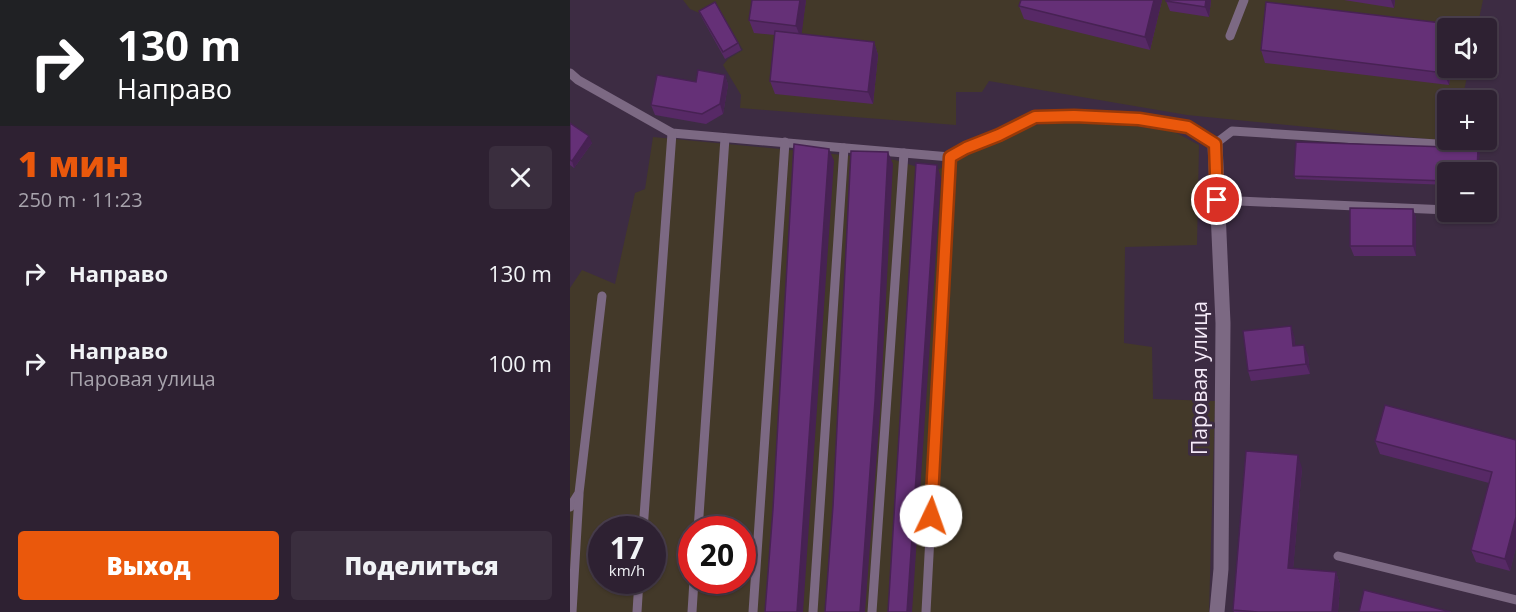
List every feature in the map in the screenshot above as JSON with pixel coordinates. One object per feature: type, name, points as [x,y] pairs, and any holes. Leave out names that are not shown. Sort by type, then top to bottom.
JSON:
[{"type":"street","name":"Паровая улица","points":[[1215,144],[1223,323],[1221,569],[1217,612]]},
{"type":"lane","points":[[1230,36],[1244,0]]},
{"type":"lane","points":[[570,74],[672,133],[950,157],[1035,117],[1139,119],[1188,127],[1215,144],[1232,131],[1437,144]]},
{"type":"lane","points":[[644,516],[672,133]]},
{"type":"lane","points":[[699,516],[725,138]]},
{"type":"lane","points":[[753,612],[785,142]]},
{"type":"lane","points":[[813,612],[844,148]]},
{"type":"lane","points":[[872,612],[904,153]]},
{"type":"lane","points":[[926,612],[950,157]]},
{"type":"lane","points":[[1217,200],[1437,210]]},
{"type":"lane","points":[[572,612],[579,493],[602,296]]},
{"type":"lane","points":[[570,507],[579,493]]},
{"type":"lane","points":[[1338,556],[1516,600]]},
{"type":"lane","points":[[637,612],[638,594]]},
{"type":"lane","points":[[692,612],[693,594]]},
{"type":"shaded area","points":[[683,0],[1483,0],[1479,18],[1437,18],[1437,78],[1467,78],[1464,90],[1437,90],[1437,140],[1187,115],[989,81],[982,92],[956,92],[956,125],[740,108],[741,95],[723,65],[743,50],[718,7],[704,15],[690,9]]},
{"type":"shaded area","points":[[1089,119],[1175,132],[1199,145],[1197,245],[1125,247],[1124,343],[1152,347],[1153,399],[1215,401],[1209,612],[570,612],[570,288],[582,270],[615,284],[635,193],[645,189],[653,137],[895,160],[933,172],[1029,126]]},
{"type":"building","points":[[752,0],[800,0],[796,26],[749,20]]},
{"type":"building","points":[[1021,0],[1154,0],[1145,37],[1019,6]]},
{"type":"building","points":[[1166,0],[1206,0],[1205,7]]},
{"type":"building","points":[[715,2],[738,43],[723,52],[699,11]]},
{"type":"building","points":[[1266,2],[1437,22],[1437,72],[1261,50]]},
{"type":"building","points":[[775,31],[874,42],[868,92],[770,81]]},
{"type":"building","points":[[698,70],[725,75],[720,104],[702,114],[651,105],[657,75],[696,82]]},
{"type":"building","points":[[570,123],[589,136],[572,161],[570,160]]},
{"type":"building","points":[[1296,142],[1478,150],[1477,162],[1437,162],[1437,181],[1294,176]]},
{"type":"building","points":[[794,144],[829,149],[797,612],[765,612],[773,509]]},
{"type":"building","points":[[851,151],[888,152],[875,401],[860,612],[825,612],[833,506]]},
{"type":"building","points":[[916,163],[937,165],[907,612],[888,612]]},
{"type":"building","points":[[1350,208],[1413,209],[1413,246],[1350,246]]},
{"type":"building","points":[[1291,326],[1293,346],[1304,345],[1306,364],[1248,371],[1243,331]]},
{"type":"building","points":[[1385,405],[1516,440],[1516,517],[1505,559],[1471,550],[1492,472],[1375,441]]},
{"type":"building","points":[[1246,451],[1298,455],[1288,568],[1336,572],[1332,612],[1233,610]]},
{"type":"building","points":[[1364,590],[1451,612],[1359,612]]},
{"type":"route","points":[[931,516],[950,157],[1035,117],[1139,119],[1172,124],[1188,127],[1215,144],[1217,200]]}]
